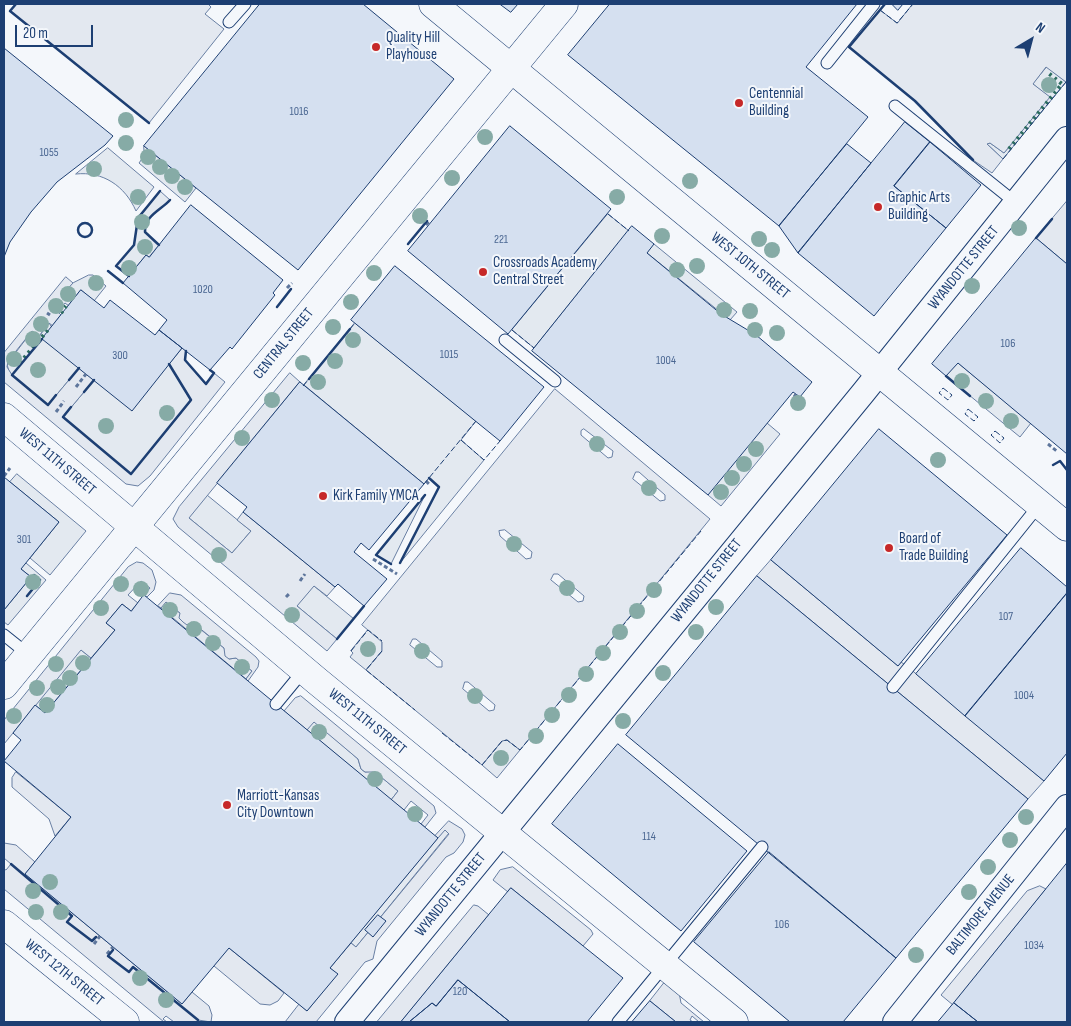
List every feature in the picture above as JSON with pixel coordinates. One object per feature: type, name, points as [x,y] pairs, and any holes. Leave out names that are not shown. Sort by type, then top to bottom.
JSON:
[{"type":"street","name":"WEST 10TH STREET","points":[[433,4],[1067,527]]},
{"type":"street","name":"CENTRAL STREET","points":[[4,685],[564,4]]},
{"type":"street","name":"WYANDOTTE STREET","points":[[347,1022],[880,372],[1067,140]]},
{"type":"street","name":"WEST 11TH STREET","points":[[4,417],[304,670],[734,1022]]},
{"type":"street","name":"BALTIMORE AVENUE","points":[[895,1022],[1066,810]]},
{"type":"street","name":"WEST 12TH STREET","points":[[4,924],[125,1022]]},
{"type":"lane","points":[[229,22],[245,4]]},
{"type":"lane","points":[[827,63],[874,4]]},
{"type":"lane","points":[[895,106],[1016,204]]},
{"type":"lane","points":[[505,340],[555,381]]},
{"type":"lane","points":[[893,687],[1040,504]]},
{"type":"lane","points":[[4,634],[28,655]]},
{"type":"lane","points":[[276,704],[304,670]]},
{"type":"lane","points":[[618,1022],[762,847]]},
{"type":"path","points":[[426,225],[429,222]]},
{"type":"path","points":[[287,288],[292,283]]},
{"type":"path","points":[[76,386],[86,374]]},
{"type":"path","points":[[56,412],[64,401]]},
{"type":"path","points":[[1048,444],[1058,452]]},
{"type":"path","points":[[4,476],[10,468]]},
{"type":"path","points":[[426,482],[430,485]]},
{"type":"path","points":[[373,559],[397,574]]},
{"type":"path","points":[[300,581],[305,574]]},
{"type":"path","points":[[94,944],[100,936]]},
{"type":"path","points":[[107,954],[113,946]]},
{"type":"shaded area","points":[[16,4],[208,4],[211,7],[205,14],[224,29],[149,123],[10,11]]},
{"type":"shaded area","points":[[913,4],[1067,4],[1067,80],[1066,82],[1046,67],[1033,84],[1050,97],[1004,153],[990,143],[987,144],[1003,159],[992,173],[973,160],[915,101],[849,47],[880,10],[897,23]]},
{"type":"shaded area","points":[[1047,67],[1066,82],[1003,159],[987,144],[990,143],[1004,153],[1049,97],[1033,84]]},
{"type":"shaded area","points":[[144,146],[196,188],[185,202],[139,163],[144,156]]},
{"type":"shaded area","points":[[108,148],[154,187],[136,211],[126,194],[112,182],[95,175],[76,174]]},
{"type":"shaded area","points":[[160,191],[170,200],[150,217],[145,226],[145,232],[159,245],[149,257],[146,255],[129,276],[116,266],[134,245],[138,218]]},
{"type":"shaded area","points":[[1067,201],[1067,264],[1036,238]]},
{"type":"shaded area","points":[[608,214],[629,231],[534,348],[512,330]]},
{"type":"shaded area","points":[[654,244],[737,312],[730,320],[647,253]]},
{"type":"shaded area","points":[[93,275],[106,286],[94,301],[81,290],[72,302],[62,294],[73,283]]},
{"type":"shaded area","points":[[66,277],[73,283],[63,294],[72,302],[69,306],[65,303],[58,312],[61,315],[53,326],[49,323],[39,336],[32,331],[8,361],[7,367],[12,375],[48,405],[79,368],[94,380],[63,417],[131,474],[191,401],[169,364],[182,348],[186,351],[185,360],[205,384],[214,373],[225,382],[150,476],[138,486],[126,484],[4,382],[4,353]]},
{"type":"shaded area","points":[[49,323],[79,368],[48,405],[9,372],[7,364],[32,331],[39,336]]},
{"type":"shaded area","points":[[355,323],[476,421],[461,440],[484,460],[400,563],[439,487],[429,478],[424,484],[304,385]]},
{"type":"shaded area","points":[[958,363],[1031,423],[1020,437],[946,376]]},
{"type":"shaded area","points":[[169,364],[191,400],[131,474],[63,417],[94,380]]},
{"type":"shaded area","points":[[290,373],[300,382],[189,518],[232,553],[251,531],[237,520],[243,512],[335,587],[327,596],[314,586],[297,606],[337,639],[327,651],[178,527],[173,519],[179,507]]},
{"type":"shaded area","points":[[555,389],[710,519],[520,750],[507,740],[502,741],[482,765],[366,670],[382,651],[382,642],[362,625]],"holes":[[[584,429],[613,451],[612,457],[608,458],[581,435],[581,431]],[[636,472],[639,472],[665,495],[665,500],[660,501],[633,479]],[[505,530],[532,552],[531,558],[526,559],[500,536],[499,531]],[[554,574],[558,574],[584,596],[583,601],[578,602],[551,580]],[[413,639],[416,639],[442,661],[442,667],[437,667],[410,645]],[[465,682],[468,682],[495,705],[494,710],[489,711],[463,689]]]},
{"type":"shaded area","points":[[767,423],[780,434],[721,506],[708,495]]},
{"type":"shaded area","points":[[17,474],[86,531],[50,575],[30,558],[59,522],[10,482]]},
{"type":"shaded area","points":[[207,495],[251,531],[232,553],[189,518]]},
{"type":"shaded area","points":[[425,495],[391,564],[376,555]]},
{"type":"shaded area","points":[[771,560],[898,666],[901,662],[908,667],[1044,781],[1028,799],[757,576]]},
{"type":"shaded area","points":[[137,562],[143,563],[152,570],[156,582],[154,590],[147,597],[144,595],[150,588],[141,581],[128,595],[138,603],[131,611],[122,604],[106,623],[115,630],[91,658],[81,650],[4,744],[4,720],[128,567]]},
{"type":"shaded area","points":[[26,563],[46,580],[8,625],[4,622],[4,610],[31,577],[21,569]]},
{"type":"shaded area","points":[[314,586],[354,619],[337,639],[297,606]]},
{"type":"shaded area","points":[[170,593],[181,595],[256,657],[259,661],[258,667],[248,681],[246,679],[252,671],[236,658],[229,659],[225,656],[224,648],[192,622],[187,625],[183,622],[179,618],[180,613],[166,602],[161,608],[158,606]]},
{"type":"shaded area","points":[[166,602],[224,648],[229,659],[236,658],[252,671],[246,679],[161,608]]},
{"type":"shaded area","points":[[368,630],[382,641],[382,651],[366,670],[350,657],[353,653],[351,651]]},
{"type":"shaded area","points":[[81,650],[91,658],[45,713],[35,705]]},
{"type":"shaded area","points":[[301,696],[434,806],[436,813],[425,827],[421,824],[428,815],[411,801],[404,810],[391,800],[398,791],[375,772],[365,772],[361,769],[358,759],[314,722],[307,730],[284,711],[295,698]]},
{"type":"shaded area","points":[[314,721],[358,759],[361,769],[365,772],[374,771],[398,791],[391,800],[307,730]]},
{"type":"shaded area","points":[[507,740],[520,750],[497,778],[482,765],[502,741]]},
{"type":"shaded area","points":[[16,772],[71,817],[55,836],[49,819],[12,787],[12,778]]},
{"type":"shaded area","points":[[449,821],[462,829],[465,835],[463,842],[454,853],[446,857],[377,941],[373,959],[365,962],[316,1022],[285,1022],[299,1004],[307,1011],[337,974],[330,968],[351,943],[356,947],[449,834],[445,830],[438,838],[435,836]]},
{"type":"shaded area","points":[[445,830],[449,833],[356,947],[351,943]]},
{"type":"shaded area","points":[[4,843],[16,845],[35,862],[25,874],[182,1004],[192,992],[209,1006],[212,1015],[211,1022],[198,1020],[196,1022],[174,1022],[166,1016],[163,1019],[167,1022],[164,1022],[4,889],[4,869],[6,870],[11,864],[4,858]]},
{"type":"shaded area","points":[[513,867],[591,930],[593,934],[583,946],[511,888],[508,892],[493,880],[500,870]]},
{"type":"shaded area","points":[[1040,886],[1046,889],[953,1005],[941,995],[1027,891]]},
{"type":"shaded area","points":[[474,905],[489,915],[401,1022],[377,1022]]},
{"type":"shaded area","points":[[229,948],[284,993],[278,1001],[270,1005],[260,1004],[214,966]]},
{"type":"shaded area","points":[[664,983],[668,983],[679,992],[681,1003],[704,1022],[699,1022],[692,1016],[690,1020],[693,1022],[676,1022],[650,1001]]},
{"type":"building","points":[[260,4],[363,4],[454,79],[298,270],[144,146]]},
{"type":"building","points":[[500,4],[518,4],[511,12]]},
{"type":"building","name":"Centennial Building","points":[[610,4],[857,4],[806,67],[868,117],[779,226],[568,55]]},
{"type":"building","points":[[892,4],[903,4],[898,10]]},
{"type":"building","points":[[4,48],[113,136],[105,145],[57,182],[31,212],[10,242],[4,257]]},
{"type":"building","name":"Graphic Arts Building","points":[[905,122],[930,142],[894,186],[946,228],[874,316],[798,253]]},
{"type":"building","points":[[510,126],[611,209],[508,334],[408,251]]},
{"type":"building","points":[[930,142],[981,185],[946,228],[894,186]]},
{"type":"building","points":[[847,144],[871,163],[798,253],[779,226]]},
{"type":"building","points":[[191,205],[283,280],[273,293],[275,295],[232,349],[230,347],[210,370],[159,330],[167,320],[123,283],[146,255],[149,257]]},
{"type":"building","points":[[632,226],[654,244],[647,253],[721,314],[756,335],[812,382],[800,397],[793,392],[708,495],[532,351]]},
{"type":"building","points":[[1036,238],[1067,264],[1067,454],[958,363],[946,376],[932,364]]},
{"type":"building","points":[[395,266],[544,387],[500,441],[351,320]]},
{"type":"building","points":[[81,290],[104,308],[110,300],[155,335],[159,330],[182,348],[132,411],[42,339]]},
{"type":"building","name":"Kirk Family YMCA","points":[[300,382],[424,484],[369,550],[361,543],[354,552],[387,579],[364,606],[338,584],[335,587],[243,512],[247,507],[217,483]]},
{"type":"building","name":"Board of Trade Building","points":[[879,429],[1007,535],[898,666],[771,560]]},
{"type":"building","points":[[4,477],[59,522],[21,569],[31,577],[4,610]]},
{"type":"building","points":[[1021,548],[1067,587],[1067,593],[965,716],[916,674]]},
{"type":"building","points":[[757,576],[1028,799],[896,958],[626,735]]},
{"type":"building","points":[[1067,593],[1067,753],[1044,781],[965,716]]},
{"type":"building","name":"Marriott-Kansas City Downtown","points":[[144,595],[438,838],[330,968],[338,974],[307,1011],[229,948],[182,1004],[25,874],[71,817],[4,761],[21,740],[13,733],[35,705],[45,713],[115,630],[106,623],[122,604],[131,611]]},
{"type":"building","points":[[618,744],[747,851],[681,931],[552,824]]},
{"type":"building","points":[[769,852],[896,958],[843,1022],[790,1022],[694,942]]},
{"type":"building","points":[[1067,863],[1067,1022],[978,1022],[954,1003]]},
{"type":"building","points":[[511,888],[623,978],[587,1022],[510,1022],[458,980],[436,1006],[432,1003],[409,1022],[401,1022]]},
{"type":"building","points":[[378,915],[386,921],[373,937],[365,930]]},
{"type":"building","points":[[458,980],[510,1022],[409,1022],[432,1003],[436,1006]]},
{"type":"building","points":[[650,1001],[676,1022],[632,1022]]},
{"type":"building","points":[[954,1003],[978,1022],[938,1022]]},
{"type":"hedge","points":[[1009,149],[1062,84],[1047,72]]},
{"type":"hedge","points":[[61,313],[66,306]]},
{"type":"hedge","points":[[42,337],[50,327]]},
{"type":"hedge","points":[[20,363],[38,341]]},
{"type":"fence","points":[[880,10],[897,23],[913,4]]},
{"type":"fence","points":[[1003,159],[1066,82]]},
{"type":"fence","points":[[608,214],[629,231]]},
{"type":"fence","points":[[350,329],[355,323]]},
{"type":"fence","points":[[512,330],[534,348]]},
{"type":"fence","points":[[303,386],[309,379]]},
{"type":"fence","points":[[943,388],[952,395],[948,400],[939,393],[943,388]]},
{"type":"fence","points":[[968,409],[978,417],[974,421],[965,414],[968,409]]},
{"type":"fence","points":[[424,484],[476,421]]},
{"type":"fence","points":[[995,431],[1004,438],[1000,443],[991,435],[995,431]]},
{"type":"fence","points":[[461,440],[484,460],[500,441]]},
{"type":"fence","points":[[442,733],[482,765],[502,741],[507,740],[520,750],[701,531]]},
{"type":"fence","points":[[351,651],[368,630],[382,641]]},
{"type":"fence","points":[[382,651],[366,670],[415,710]]},
{"type":"wall","points":[[16,4],[10,11],[149,123]]},
{"type":"wall","points":[[885,4],[849,47],[915,101],[973,160]]},
{"type":"wall","points":[[129,276],[116,266],[134,245],[138,218],[160,191]]},
{"type":"wall","points":[[159,245],[145,232],[145,226],[150,217],[170,200]]},
{"type":"wall","points":[[1036,238],[1052,219]]},
{"type":"wall","points":[[408,244],[427,221]]},
{"type":"wall","points":[[82,223],[88,223],[92,230],[88,237],[82,237],[78,233],[78,227],[82,223]]},
{"type":"wall","points":[[108,271],[123,283]]},
{"type":"wall","points":[[277,307],[291,289]]},
{"type":"wall","points":[[309,379],[350,329]]},
{"type":"wall","points":[[42,339],[12,375],[48,405],[56,395]]},
{"type":"wall","points":[[186,351],[185,360],[206,384],[214,373],[210,370]]},
{"type":"wall","points":[[71,407],[63,417],[131,474],[191,400],[169,364]]},
{"type":"wall","points":[[69,380],[79,368]]},
{"type":"wall","points":[[946,376],[970,396]]},
{"type":"wall","points":[[84,392],[94,380]]},
{"type":"wall","points":[[1053,465],[1060,461],[1067,470]]},
{"type":"wall","points":[[400,563],[439,487],[429,478]]},
{"type":"wall","points":[[391,564],[376,555],[425,495]]},
{"type":"wall","points":[[27,596],[40,580],[34,575]]},
{"type":"wall","points":[[337,639],[364,606]]},
{"type":"wall","points":[[11,864],[72,916],[67,922],[92,941],[96,937]]},
{"type":"wall","points":[[113,950],[108,956],[129,972],[133,967],[198,1020]]},
{"type":"place","name":"Quality Hill Playhouse","points":[[376,47]]},
{"type":"place","name":"Centennial Building","points":[[739,103]]},
{"type":"place","name":"Graphic Arts Building","points":[[878,207]]},
{"type":"place","name":"Crossroads Academy Central Street","points":[[483,272]]},
{"type":"place","name":"Kirk Family YMCA","points":[[323,496]]},
{"type":"place","name":"Board of Trade Building","points":[[889,548]]},
{"type":"place","name":"Marriott-Kansas City Downtown","points":[[227,805]]}]
